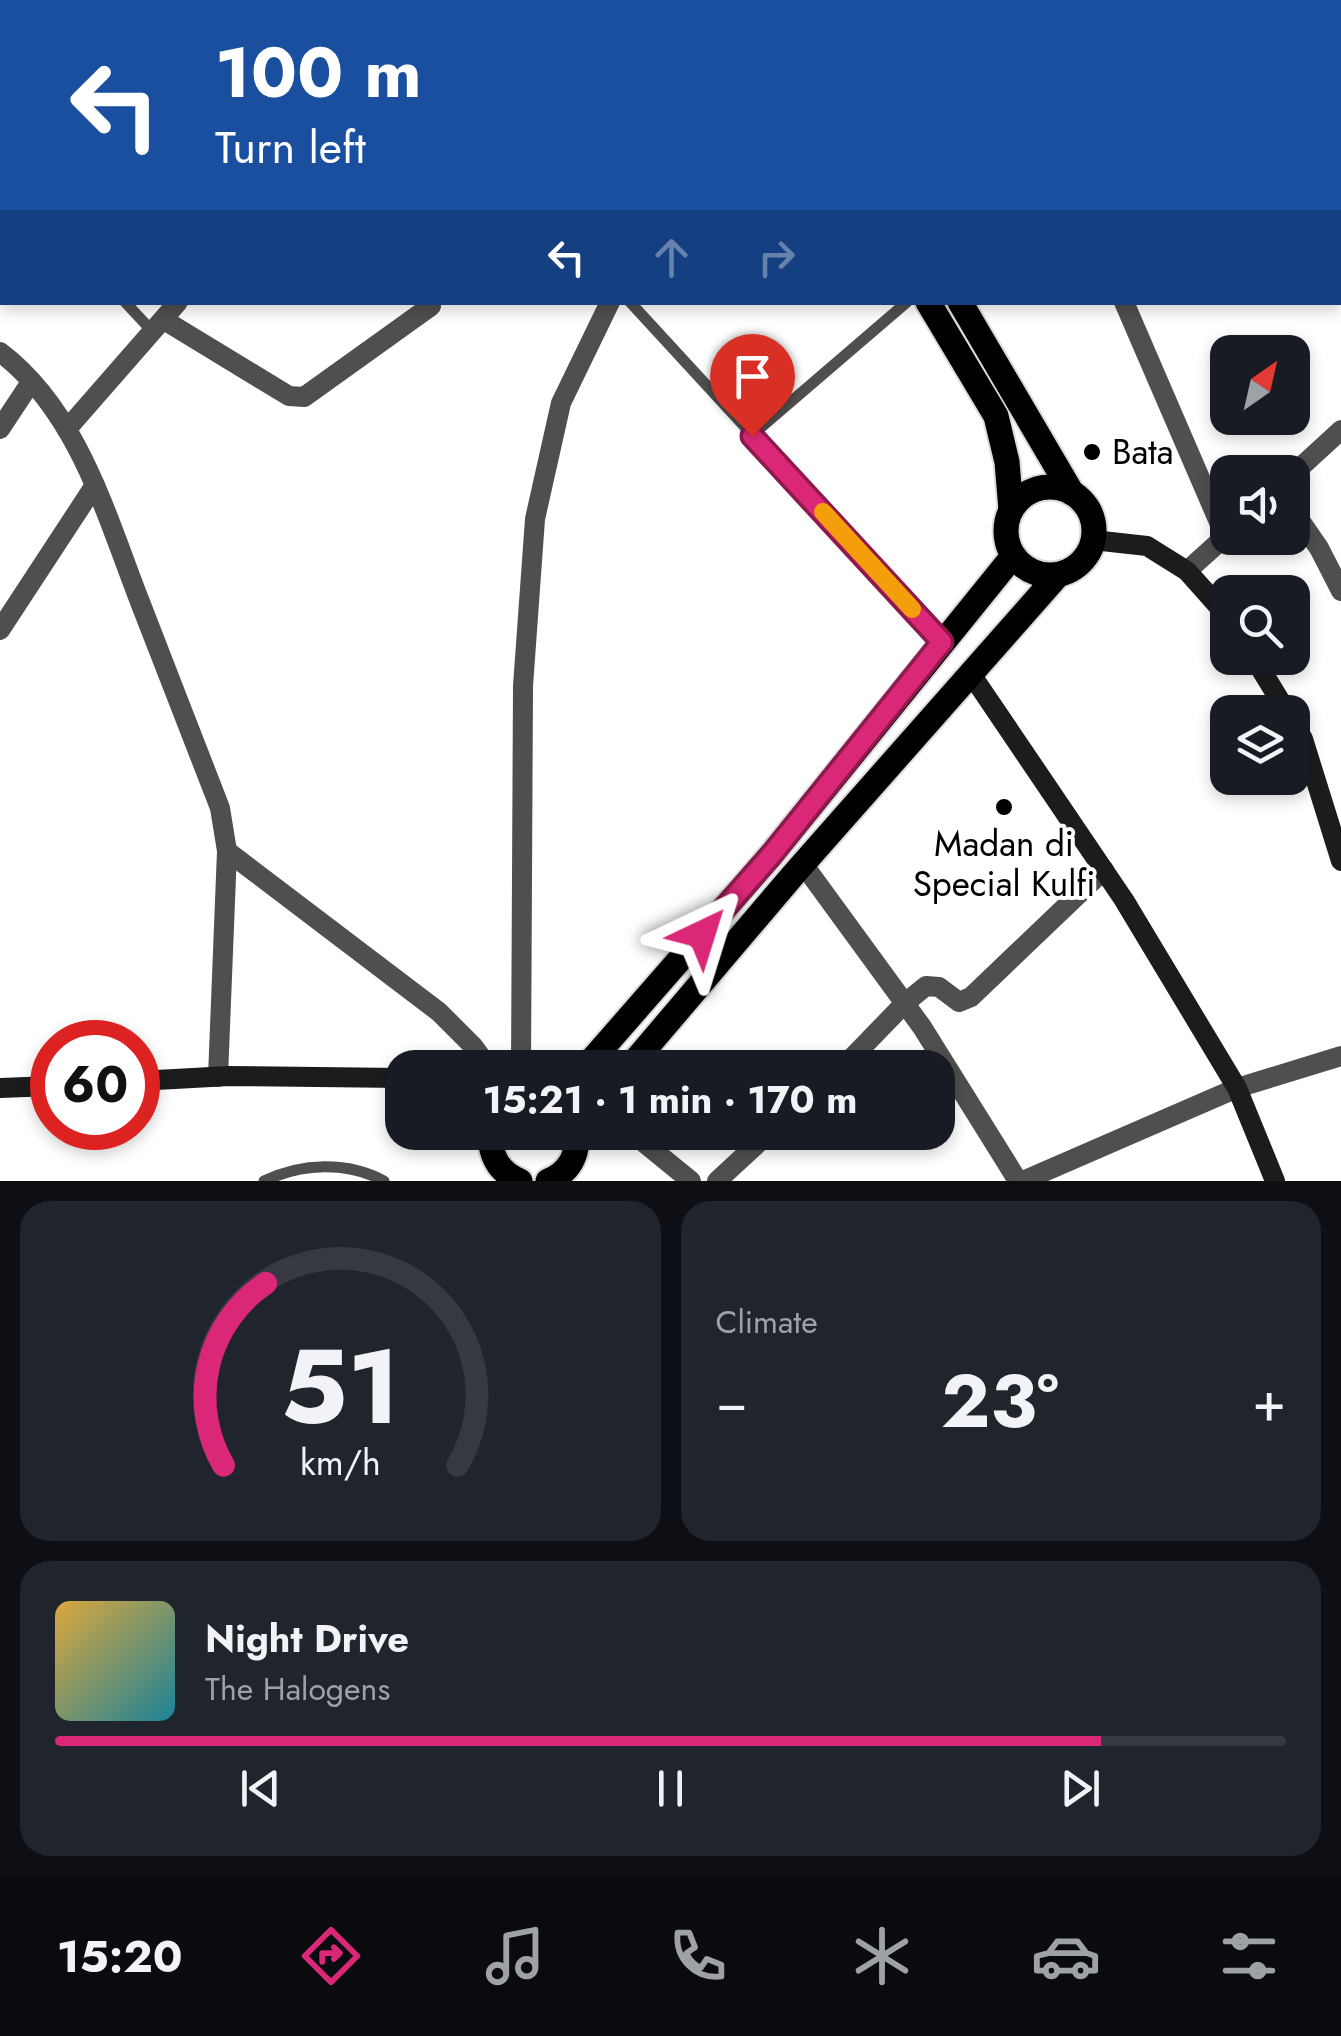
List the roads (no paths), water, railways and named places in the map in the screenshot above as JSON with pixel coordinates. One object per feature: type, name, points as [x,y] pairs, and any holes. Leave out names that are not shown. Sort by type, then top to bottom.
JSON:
[{"type":"main road","points":[[930,305],[996,416],[1007,462],[1011,510],[1006,538],[1013,556],[1024,567],[1042,575],[1058,575],[1075,568],[1086,556],[1093,540],[1092,520],[1086,506],[1072,493],[962,305]]},
{"type":"main road","points":[[1011,510],[1024,495],[1038,489],[1058,488],[1072,493]]},
{"type":"main road","points":[[601,1050],[772,854],[1013,556]]},
{"type":"main road","points":[[644,1050],[802,864],[1058,575]]},
{"type":"main road","points":[[548,1181],[559,1177],[576,1150]]},
{"type":"main road","points":[[490,1173],[520,1181]]},
{"type":"street","points":[[67,429],[176,305]]},
{"type":"street","points":[[522,1050],[523,686],[535,518],[562,403],[609,305]]},
{"type":"street","points":[[1125,305],[1210,498]]},
{"type":"street","points":[[158,326],[290,396],[304,398],[431,306]]},
{"type":"street","points":[[0,352],[49,402],[95,486],[220,808],[227,852],[218,1077]]},
{"type":"street","points":[[0,429],[31,382]]},
{"type":"street","points":[[1310,458],[1341,430]]},
{"type":"street","points":[[0,630],[95,486]]},
{"type":"street","points":[[1310,534],[1341,591]]},
{"type":"street","points":[[1093,540],[1147,546],[1187,571],[1210,596]]},
{"type":"street","points":[[1187,571],[1210,550]]},
{"type":"street","points":[[971,674],[1104,870],[1237,1088],[1276,1181]]},
{"type":"street","points":[[1310,761],[1341,861]]},
{"type":"street","points":[[227,852],[439,1012],[476,1050]]},
{"type":"street","points":[[802,864],[904,1003],[1020,1181],[1237,1088],[1341,1056]]},
{"type":"street","points":[[859,1050],[904,1003],[933,985],[959,1002],[971,997],[1104,870]]},
{"type":"street","points":[[160,1080],[385,1078]]},
{"type":"street","points":[[0,1088],[30,1087]]},
{"type":"street","points":[[653,1150],[691,1181]]},
{"type":"street","points":[[717,1181],[751,1150]]},
{"type":"lane","points":[[129,305],[158,326]]},
{"type":"lane","points":[[633,305],[942,642]]},
{"type":"lane","points":[[752,436],[904,305]]},
{"type":"lane","points":[[264,1181],[280,1174],[342,1166],[364,1170],[384,1181]]},
{"type":"place","name":"Bata","points":[[1092,452]]},
{"type":"place","name":"Madan di Special Kulfi","points":[[1004,807]]}]
